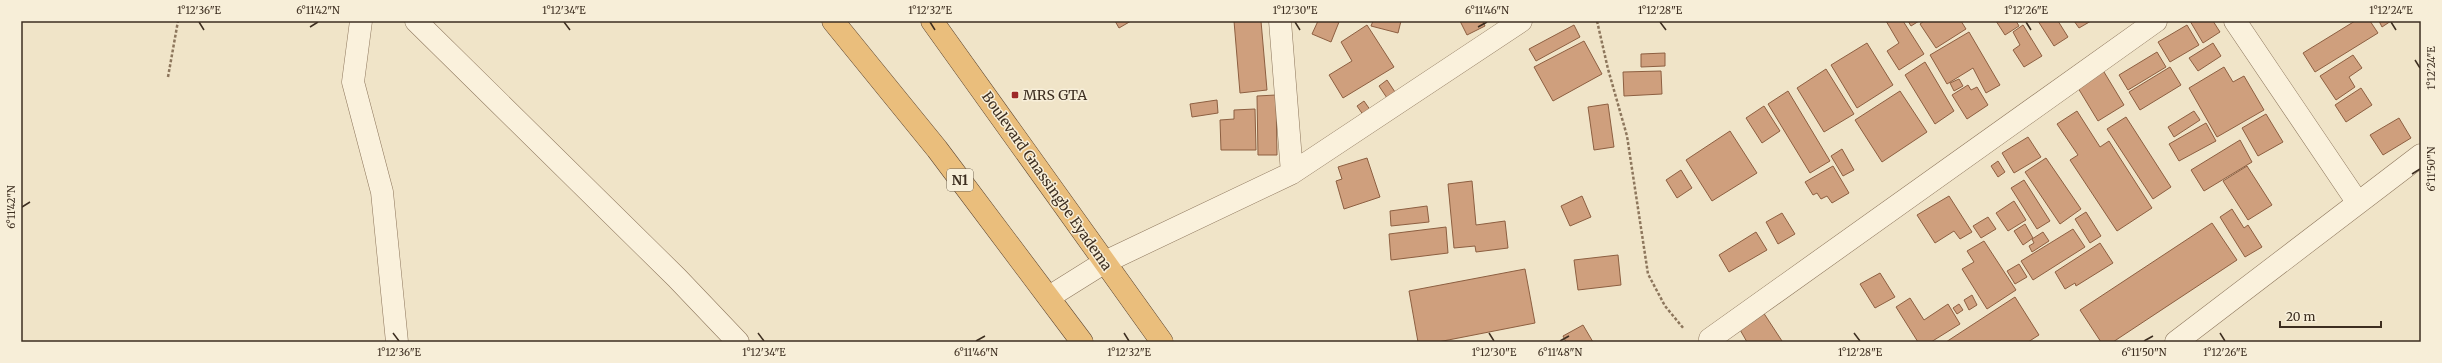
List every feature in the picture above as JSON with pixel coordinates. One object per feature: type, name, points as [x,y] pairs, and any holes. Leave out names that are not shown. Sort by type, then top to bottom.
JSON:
[{"type":"highway","name":"N1","points":[[834,21],[937,149],[1082,342]]},
{"type":"highway","name":"Boulevard Gnassingbe Eyadema","points":[[932,21],[1162,342]]},
{"type":"street","points":[[361,21],[353,82],[382,192],[397,342]]},
{"type":"street","points":[[416,21],[677,278],[738,342]]},
{"type":"street","points":[[1280,21],[1292,173]]},
{"type":"street","points":[[1049,297],[1105,262],[1292,173],[1521,21]]},
{"type":"street","points":[[1710,339],[2156,21]]},
{"type":"street","points":[[2235,21],[2358,203]]},
{"type":"street","points":[[2176,342],[2421,155]]},
{"type":"path","points":[[168,77],[178,21]]},
{"type":"path","points":[[1597,21],[1608,69],[1627,136],[1648,274],[1665,306],[1685,330],[1710,339]]},
{"type":"building","points":[[1115,21],[1131,21],[1119,28]]},
{"type":"building","points":[[1234,21],[1261,21],[1267,90],[1240,93]]},
{"type":"building","points":[[1318,21],[1339,22],[1331,42],[1312,34]]},
{"type":"building","points":[[1373,21],[1401,21],[1398,33],[1371,26]]},
{"type":"building","points":[[1460,21],[1483,21],[1485,26],[1467,35]]},
{"type":"building","points":[[1886,21],[1903,21],[1924,54],[1899,70],[1887,51],[1899,43]]},
{"type":"building","points":[[1908,21],[1919,21],[1911,26]]},
{"type":"building","points":[[1924,21],[1961,21],[1966,29],[1936,48],[1920,24]]},
{"type":"building","points":[[1996,21],[2016,21],[2019,26],[2005,35]]},
{"type":"building","points":[[2038,21],[2058,21],[2068,37],[2054,46]]},
{"type":"building","points":[[2074,21],[2091,21],[2079,28]]},
{"type":"building","points":[[2190,21],[2213,21],[2220,32],[2203,43]]},
{"type":"building","points":[[2355,21],[2370,21],[2378,33],[2315,72],[2303,53]]},
{"type":"building","points":[[2379,21],[2391,21],[2382,27]]},
{"type":"building","points":[[1367,25],[1394,67],[1343,98],[1329,75],[1352,61],[1341,42]]},
{"type":"building","points":[[1574,25],[1580,37],[1536,61],[1529,49]]},
{"type":"building","points":[[2023,25],[2042,56],[2024,67],[2013,50],[2020,45],[2013,32]]},
{"type":"building","points":[[2187,25],[2199,45],[2170,62],[2158,42]]},
{"type":"building","points":[[1969,32],[2000,85],[1986,93],[1973,68],[1947,84],[1930,55]]},
{"type":"building","points":[[1584,41],[1602,74],[1553,101],[1534,67]]},
{"type":"building","points":[[1867,43],[1893,85],[1857,108],[1831,65]]},
{"type":"building","points":[[2213,43],[2221,56],[2198,71],[2189,58]]},
{"type":"building","points":[[2157,52],[2166,67],[2128,90],[2119,75]]},
{"type":"building","points":[[1665,53],[1665,66],[1641,67],[1641,54]]},
{"type":"building","points":[[2353,55],[2362,68],[2349,77],[2355,87],[2336,100],[2320,76]]},
{"type":"building","points":[[1925,62],[1954,111],[1935,124],[1905,75]]},
{"type":"building","points":[[2101,67],[2124,105],[2098,121],[2075,83]]},
{"type":"building","points":[[2170,67],[2181,85],[2140,110],[2129,92]]},
{"type":"building","points":[[2224,67],[2233,82],[2244,76],[2264,110],[2217,137],[2189,88]]},
{"type":"building","points":[[1826,69],[1854,114],[1824,132],[1797,88]]},
{"type":"building","points":[[1661,71],[1662,94],[1624,96],[1623,72]]},
{"type":"building","points":[[1959,79],[1963,86],[1954,91],[1950,83]]},
{"type":"building","points":[[1387,80],[1399,98],[1391,104],[1379,86]]},
{"type":"building","points":[[1968,85],[1971,90],[1977,87],[1988,105],[1967,119],[1952,95]]},
{"type":"building","points":[[2361,88],[2372,105],[2346,122],[2335,105]]},
{"type":"building","points":[[1788,91],[1830,161],[1810,173],[1768,104]]},
{"type":"building","points":[[1900,91],[1927,132],[1882,162],[1855,120]]},
{"type":"building","points":[[1276,95],[1277,155],[1258,155],[1257,96]]},
{"type":"building","points":[[1217,100],[1218,113],[1192,117],[1190,104]]},
{"type":"building","points":[[1364,101],[1373,114],[1366,119],[1357,106]]},
{"type":"building","points":[[1608,104],[1614,147],[1594,150],[1588,107]]},
{"type":"building","points":[[1764,106],[1780,131],[1762,143],[1746,118]]},
{"type":"building","points":[[1255,109],[1256,150],[1221,150],[1220,120],[1234,119],[1234,110]]},
{"type":"building","points":[[2077,111],[2100,147],[2109,141],[2152,208],[2117,231],[2070,160],[2078,155],[2057,124]]},
{"type":"building","points":[[2194,111],[2200,120],[2174,137],[2168,127]]},
{"type":"building","points":[[2266,114],[2283,142],[2258,156],[2242,128]]},
{"type":"building","points":[[2126,117],[2171,187],[2153,199],[2107,129]]},
{"type":"building","points":[[2399,118],[2411,138],[2383,155],[2370,135]]},
{"type":"building","points":[[2206,123],[2216,141],[2179,161],[2169,144]]},
{"type":"building","points":[[1730,131],[1757,173],[1712,201],[1686,160]]},
{"type":"building","points":[[2028,137],[2041,157],[2014,173],[2002,153]]},
{"type":"building","points":[[2240,140],[2252,162],[2204,191],[2191,170]]},
{"type":"building","points":[[1842,149],[1854,170],[1843,176],[1831,156]]},
{"type":"building","points":[[1367,158],[1380,197],[1344,209],[1336,181],[1342,179],[1338,167]]},
{"type":"building","points":[[2046,158],[2081,209],[2060,224],[2025,172]]},
{"type":"building","points":[[1998,161],[2005,172],[1998,177],[1991,166]]},
{"type":"building","points":[[1833,166],[1849,193],[1832,203],[1827,196],[1821,199],[1817,193],[1813,195],[1805,182]]},
{"type":"building","points":[[2247,166],[2272,205],[2248,220],[2223,181]]},
{"type":"building","points":[[1681,170],[1692,188],[1677,198],[1666,180]]},
{"type":"building","points":[[2024,180],[2050,221],[2037,229],[2011,188]]},
{"type":"building","points":[[1472,181],[1476,225],[1505,221],[1508,248],[1476,252],[1475,246],[1454,248],[1448,184]]},
{"type":"building","points":[[1582,196],[1591,217],[1570,226],[1561,206]]},
{"type":"building","points":[[1949,196],[1972,232],[1960,239],[1954,231],[1935,243],[1917,215]]},
{"type":"building","points":[[2014,201],[2026,220],[2008,231],[1996,213]]},
{"type":"building","points":[[1427,206],[1429,222],[1391,226],[1390,211]]},
{"type":"building","points":[[2232,209],[2244,228],[2248,225],[2262,247],[2245,257],[2220,217]]},
{"type":"building","points":[[2086,212],[2101,236],[2090,243],[2075,219]]},
{"type":"building","points":[[1782,213],[1795,234],[1778,244],[1766,222]]},
{"type":"building","points":[[1988,217],[1996,229],[1981,238],[1973,226]]},
{"type":"building","points":[[2212,223],[2237,260],[2113,342],[2101,342],[2080,310]]},
{"type":"building","points":[[2025,224],[2033,238],[2023,245],[2014,231]]},
{"type":"building","points":[[1446,227],[1448,253],[1391,260],[1389,234]]},
{"type":"building","points":[[2073,229],[2085,247],[2033,280],[2021,261]]},
{"type":"building","points":[[1756,232],[1767,250],[1729,272],[1719,255]]},
{"type":"building","points":[[2043,232],[2049,241],[2032,252],[2029,246],[2034,243],[2032,239]]},
{"type":"building","points":[[1984,241],[2016,290],[1987,309],[1962,269],[1974,262],[1967,251]]},
{"type":"building","points":[[2100,243],[2113,263],[2076,286],[2075,283],[2065,289],[2055,272]]},
{"type":"building","points":[[1618,255],[1621,285],[1578,290],[1574,260]]},
{"type":"building","points":[[2019,264],[2027,277],[2015,284],[2007,271]]},
{"type":"building","points":[[1525,269],[1535,323],[1438,342],[1418,342],[1409,291]]},
{"type":"building","points":[[1880,273],[1895,297],[1875,308],[1860,284]]},
{"type":"building","points":[[1972,295],[1977,305],[1969,310],[1964,300]]},
{"type":"building","points":[[2015,297],[2039,335],[2028,342],[1946,342]]},
{"type":"building","points":[[1910,298],[1924,320],[1948,304],[1960,324],[1931,342],[1918,342],[1896,307]]},
{"type":"building","points":[[1959,304],[1963,310],[1957,314],[1953,308]]},
{"type":"building","points":[[1763,312],[1782,341],[1781,342],[1747,342],[1739,328]]},
{"type":"building","points":[[1583,325],[1593,342],[1566,342],[1563,336]]},
{"type":"place","name":"MRS GTA","points":[[1015,95]]}]
